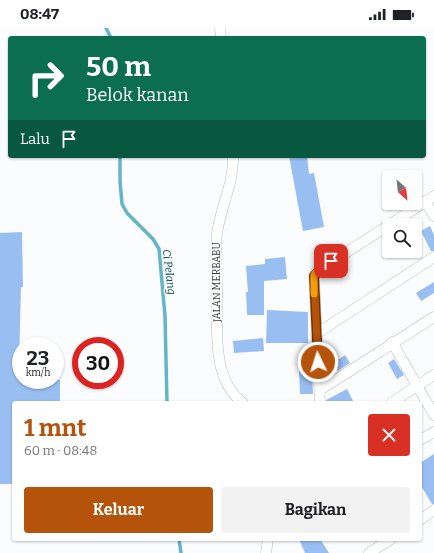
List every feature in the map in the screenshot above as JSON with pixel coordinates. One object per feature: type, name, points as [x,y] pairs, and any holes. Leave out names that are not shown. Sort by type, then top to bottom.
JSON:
[{"type":"street","name":"JALAN MERBABU","points":[[233,158],[234,172],[217,234],[218,351],[224,377],[230,390],[241,401]]},
{"type":"street","points":[[320,401],[314,276],[316,272],[430,198],[434,216]]},
{"type":"street","points":[[316,334],[434,257]]},
{"type":"street","points":[[320,390],[392,342],[434,317]]},
{"type":"street","points":[[392,342],[434,415]]},
{"type":"street","points":[[394,401],[434,375]]},
{"type":"street","points":[[422,439],[434,432]]},
{"type":"street","points":[[422,519],[434,510]]},
{"type":"street","points":[[266,553],[268,541]]},
{"type":"street","points":[[369,553],[385,541]]},
{"type":"building","points":[[289,158],[307,158],[309,174],[314,173],[324,227],[303,231]]},
{"type":"building","points":[[430,226],[434,235],[434,251],[431,251],[422,230]]},
{"type":"building","points":[[22,232],[23,287],[21,287],[20,337],[12,337],[12,389],[60,389],[60,401],[12,401],[12,484],[0,484],[0,233]]},
{"type":"building","points":[[285,257],[287,279],[264,281],[264,315],[247,315],[246,292],[248,292],[246,266],[265,264],[265,259]]},
{"type":"building","points":[[434,282],[434,293],[421,301],[416,293]]},
{"type":"building","points":[[267,310],[308,312],[308,343],[266,343]]},
{"type":"building","points":[[263,338],[264,351],[234,353],[233,341]]},
{"type":"building","points":[[345,355],[350,363],[338,371],[333,363]]},
{"type":"building","points":[[394,359],[404,375],[397,379],[388,363]]},
{"type":"building","points":[[299,371],[312,371],[313,394],[300,394]]},
{"type":"building","points":[[347,389],[353,401],[326,401]]},
{"type":"building","points":[[434,454],[434,504],[432,504],[422,487],[422,462]]},
{"type":"building","points":[[300,541],[321,541],[329,553],[305,553]]},
{"type":"waterway","name":"Ci Pelang","points":[[106,28],[110,36]]},
{"type":"waterway","name":"Ci Pelang","points":[[120,158],[122,204],[127,213],[153,239],[159,249],[165,316],[167,401]]},
{"type":"waterway","name":"Ci Pelang","points":[[179,541],[181,553]]},
{"type":"slow traffic","points":[[314,294],[315,273]]},
{"type":"route","points":[[318,362],[314,276],[316,272],[331,261]]}]
